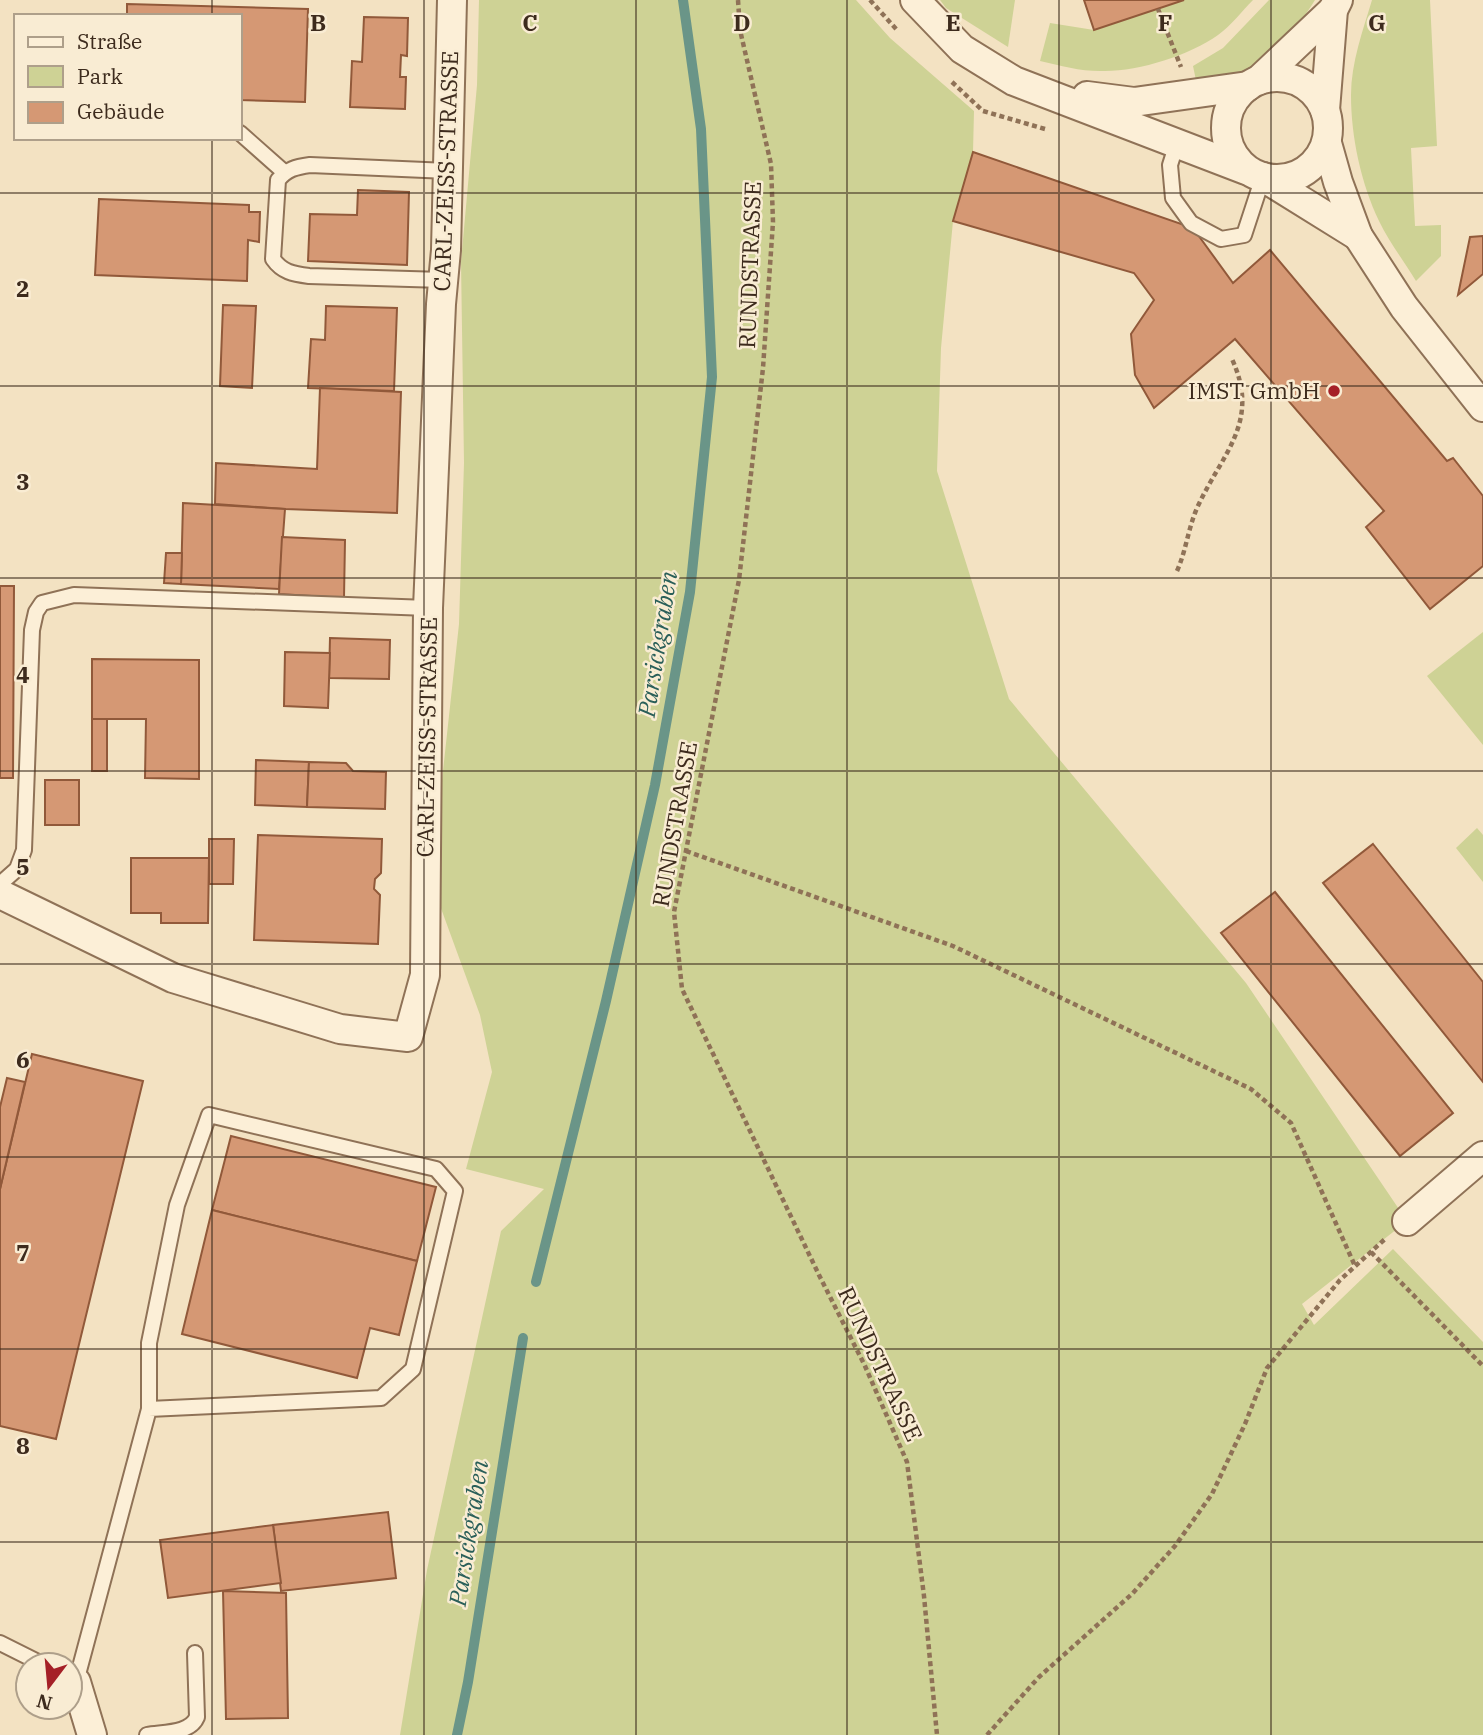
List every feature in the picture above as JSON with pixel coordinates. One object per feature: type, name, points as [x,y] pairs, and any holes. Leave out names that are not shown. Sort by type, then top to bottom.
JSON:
[{"type":"street","name":"CARL-ZEISS-STRASSE","points":[[0,894],[173,978],[340,1029],[408,1037],[425,975],[428,608],[448,171],[452,0]]},
{"type":"street","points":[[915,0],[962,49],[1014,81],[1254,174],[1358,236]]},
{"type":"street","points":[[1039,89],[1134,102],[1253,83],[1277,77],[1295,80],[1318,97],[1329,127],[1319,158],[1306,171],[1293,177],[1276,179],[1254,174],[1233,155],[1225,129],[1227,115],[1234,100],[1253,83],[1336,5]]},
{"type":"street","points":[[1325,110],[1336,5]]},
{"type":"street","points":[[1326,143],[1358,236],[1404,307],[1483,407]]},
{"type":"street","points":[[1407,1221],[1483,1156]]},
{"type":"street","points":[[84,1712],[92,1735]]},
{"type":"lane","points":[[242,134],[284,172]]},
{"type":"lane","points":[[1177,143],[1170,165],[1173,198],[1191,223],[1221,239],[1244,235],[1254,174]]},
{"type":"lane","points":[[443,279],[291,274],[279,267],[273,258],[278,180],[284,172],[310,164],[448,171]]},
{"type":"lane","points":[[0,884],[17,869],[24,850],[32,630],[36,612],[42,603],[74,595],[428,608]]},
{"type":"lane","points":[[81,1651],[149,1409],[149,1343],[174,1217],[209,1115],[436,1170],[455,1191],[413,1369],[381,1398],[149,1409]]},
{"type":"lane","points":[[0,1643],[16,1651]]},
{"type":"lane","points":[[147,1735],[189,1728],[195,1723],[195,1653]]},
{"type":"path","name":"RUNDSTRASSE","points":[[738,0],[740,30],[771,164],[773,222],[763,368],[739,580],[674,912],[682,989],[865,1366],[907,1462],[924,1596],[937,1735]]},
{"type":"path","points":[[1158,9],[1180,62]]},
{"type":"path","points":[[1177,571],[1198,507],[1237,431],[1243,406],[1241,382],[1230,357]]},
{"type":"path","points":[[686,851],[953,946],[1251,1088],[1291,1123],[1355,1266]]},
{"type":"path","points":[[987,1735],[1039,1677],[1132,1594],[1175,1546],[1212,1493],[1245,1424],[1267,1368],[1340,1280],[1407,1221]]},
{"type":"path","points":[[1371,1252],[1483,1366]]},
{"type":"green space","points":[[479,0],[856,0],[890,38],[974,111],[973,152],[953,221],[941,348],[937,471],[1009,699],[1246,983],[1407,1221],[1302,1304],[1314,1325],[1393,1249],[1483,1342],[1483,1735],[400,1735],[427,1570],[501,1231],[544,1189],[466,1169],[492,1072],[480,1015],[431,881],[459,624],[464,463],[461,262],[477,85]]},
{"type":"green space","points":[[940,0],[1015,0],[1008,47],[946,8]]},
{"type":"green space","points":[[1184,0],[1253,0],[1218,35],[1193,49],[1164,60],[1133,68],[1097,71],[1040,61],[1050,23],[1094,30]]},
{"type":"green space","points":[[1269,0],[1315,0],[1285,40],[1266,58],[1235,77],[1197,85],[1193,66],[1223,48]]},
{"type":"green space","points":[[1372,0],[1430,0],[1437,146],[1411,148],[1415,226],[1441,225],[1441,256],[1416,281],[1379,221],[1362,176],[1355,143],[1351,111],[1353,71]]},
{"type":"green space","points":[[1483,632],[1483,745],[1427,676]]},
{"type":"green space","points":[[1477,828],[1483,835],[1483,882],[1456,848]]},
{"type":"building","points":[[1084,0],[1184,0],[1094,30]]},
{"type":"building","points":[[127,4],[308,9],[305,102],[242,100],[242,14],[127,14]]},
{"type":"building","points":[[364,17],[408,18],[407,56],[401,55],[400,77],[406,77],[405,109],[350,107],[352,61],[362,62]]},
{"type":"building","name":"IMST GmbH","points":[[973,152],[1193,228],[1233,283],[1270,250],[1447,461],[1453,458],[1483,496],[1483,566],[1430,609],[1366,527],[1384,511],[1235,339],[1154,408],[1135,375],[1131,334],[1154,300],[1134,273],[953,221]]},
{"type":"building","points":[[358,190],[409,192],[407,265],[308,261],[310,214],[357,215]]},
{"type":"building","points":[[99,199],[249,205],[249,212],[260,212],[259,242],[248,240],[247,281],[95,275]]},
{"type":"building","points":[[1483,236],[1483,274],[1458,295],[1470,237]]},
{"type":"building","points":[[223,305],[256,306],[252,388],[220,386]]},
{"type":"building","points":[[326,306],[397,308],[394,391],[308,388],[311,339],[325,340]]},
{"type":"building","points":[[320,388],[401,392],[397,513],[215,504],[216,463],[317,469]]},
{"type":"building","points":[[183,503],[285,509],[279,589],[181,584]]},
{"type":"building","points":[[282,537],[345,540],[344,598],[279,594]]},
{"type":"building","points":[[166,553],[182,553],[181,584],[164,583]]},
{"type":"building","points":[[0,586],[14,586],[13,778],[0,778]]},
{"type":"building","points":[[330,638],[390,640],[389,679],[329,678]]},
{"type":"building","points":[[285,652],[330,653],[328,708],[284,706]]},
{"type":"building","points":[[92,659],[199,660],[199,779],[145,778],[146,719],[92,719]]},
{"type":"building","points":[[92,719],[107,719],[107,771],[92,771]]},
{"type":"building","points":[[256,760],[309,762],[307,807],[255,805]]},
{"type":"building","points":[[309,762],[346,763],[353,771],[386,772],[385,809],[307,807]]},
{"type":"building","points":[[45,780],[79,780],[79,825],[45,825]]},
{"type":"building","points":[[258,835],[382,839],[381,873],[375,879],[374,889],[380,895],[378,944],[254,940]]},
{"type":"building","points":[[209,839],[234,839],[233,884],[209,884]]},
{"type":"building","points":[[1373,844],[1483,982],[1483,1082],[1323,883]]},
{"type":"building","points":[[131,858],[209,858],[208,923],[161,923],[161,913],[131,913]]},
{"type":"building","points":[[1275,892],[1453,1113],[1400,1156],[1221,933]]},
{"type":"building","points":[[32,1054],[143,1081],[56,1439],[0,1426],[0,1189]]},
{"type":"building","points":[[7,1078],[25,1082],[0,1189],[0,1107]]},
{"type":"building","points":[[231,1136],[436,1187],[417,1261],[212,1210]]},
{"type":"building","points":[[212,1210],[417,1261],[399,1335],[370,1328],[357,1378],[182,1334]]},
{"type":"building","points":[[388,1512],[396,1578],[281,1591],[273,1525]]},
{"type":"building","points":[[273,1525],[281,1583],[168,1598],[160,1540]]},
{"type":"building","points":[[223,1591],[286,1593],[288,1718],[226,1719]]},
{"type":"waterway","name":"Parsickgraben","points":[[536,1282],[606,1001],[655,785],[690,592],[712,377],[701,129],[683,0]]},
{"type":"waterway","name":"Parsickgraben","points":[[457,1735],[468,1682],[523,1338]]},
{"type":"place","name":"IMST GmbH","points":[[1334,391]]}]
